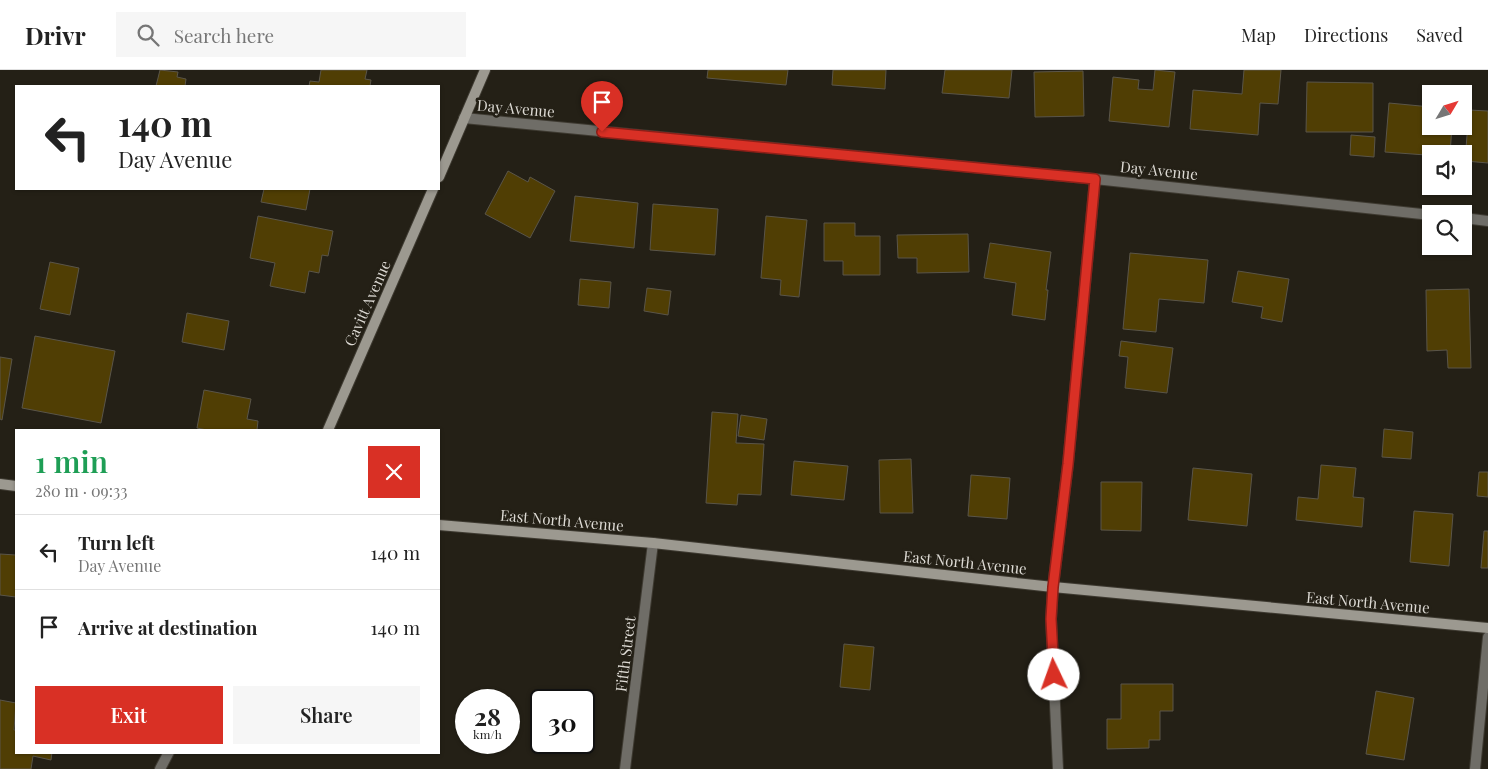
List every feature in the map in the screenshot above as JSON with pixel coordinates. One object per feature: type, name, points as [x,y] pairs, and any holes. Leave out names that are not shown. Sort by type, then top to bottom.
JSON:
[{"type":"street","points":[[440,175],[486,70]]},
{"type":"street","name":"Day Avenue","points":[[464,118],[1095,179],[1422,214]]},
{"type":"street","points":[[1058,769],[1051,619],[1053,587],[1068,464],[1095,179]]},
{"type":"street","name":"Cavitt Avenue","points":[[328,429],[434,190]]},
{"type":"street","points":[[1472,219],[1488,221]]},
{"type":"street","points":[[0,484],[15,486]]},
{"type":"street","name":"East North Avenue","points":[[440,525],[653,543],[1053,587],[1488,628]]},
{"type":"street","name":"Fifth Street","points":[[625,769],[653,543]]},
{"type":"street","points":[[1474,769],[1488,637]]},
{"type":"street","points":[[160,769],[169,754]]},
{"type":"building","points":[[160,70],[178,72],[177,77],[186,79],[185,85],[156,85]]},
{"type":"building","points":[[321,70],[367,70],[365,79],[371,80],[370,85],[309,85],[310,81],[319,82]]},
{"type":"building","points":[[708,70],[788,70],[786,85],[707,78]]},
{"type":"building","points":[[833,70],[886,70],[885,89],[832,85]]},
{"type":"building","points":[[945,70],[1012,70],[1009,98],[942,93]]},
{"type":"building","points":[[1155,70],[1175,72],[1169,127],[1109,121],[1113,77],[1139,80],[1138,89],[1153,90]]},
{"type":"building","points":[[1244,70],[1281,70],[1278,104],[1260,103],[1258,135],[1190,129],[1193,90],[1242,94]]},
{"type":"building","points":[[1083,71],[1084,116],[1035,117],[1034,72]]},
{"type":"building","points":[[1307,82],[1373,83],[1373,132],[1306,132]]},
{"type":"building","points":[[1389,103],[1422,106],[1422,135],[1451,135],[1451,145],[1422,145],[1422,155],[1385,152]]},
{"type":"building","points":[[1472,110],[1488,111],[1488,163],[1472,162],[1472,145],[1466,145],[1467,135],[1472,135]]},
{"type":"building","points":[[1351,135],[1375,137],[1374,157],[1350,155]]},
{"type":"building","points":[[508,171],[528,182],[530,177],[555,191],[530,238],[485,214]]},
{"type":"building","points":[[264,190],[310,190],[306,210],[261,202]]},
{"type":"building","points":[[575,196],[638,203],[634,248],[570,241]]},
{"type":"building","points":[[653,204],[718,209],[715,255],[650,250]]},
{"type":"building","points":[[258,216],[333,231],[328,256],[322,255],[319,273],[309,271],[305,293],[270,286],[275,263],[250,258]]},
{"type":"building","points":[[766,216],[807,220],[799,297],[780,295],[781,280],[761,278]]},
{"type":"building","points":[[824,223],[855,223],[855,236],[880,236],[880,275],[843,275],[843,261],[824,261]]},
{"type":"building","points":[[968,234],[969,272],[917,273],[917,258],[898,258],[897,235]]},
{"type":"building","points":[[990,243],[1051,252],[1046,290],[1048,290],[1045,320],[1012,315],[1016,283],[984,278]]},
{"type":"building","points":[[1130,253],[1208,260],[1204,303],[1159,299],[1156,332],[1123,329]]},
{"type":"building","points":[[50,262],[79,268],[70,315],[40,309]]},
{"type":"building","points":[[1238,271],[1289,279],[1282,322],[1261,318],[1263,307],[1232,302]]},
{"type":"building","points":[[580,279],[611,282],[609,308],[578,305]]},
{"type":"building","points":[[647,288],[671,291],[668,315],[644,311]]},
{"type":"building","points":[[1469,289],[1471,368],[1448,368],[1447,350],[1427,351],[1426,290]]},
{"type":"building","points":[[187,313],[229,321],[224,350],[182,342]]},
{"type":"building","points":[[35,336],[115,351],[101,423],[22,408]]},
{"type":"building","points":[[1121,341],[1173,348],[1167,393],[1125,388],[1128,357],[1119,356]]},
{"type":"building","points":[[0,357],[12,359],[2,420],[0,419]]},
{"type":"building","points":[[204,390],[251,399],[247,419],[258,421],[257,429],[197,428]]},
{"type":"building","points":[[712,412],[738,414],[736,443],[764,444],[761,495],[738,494],[737,505],[706,503]]},
{"type":"building","points":[[741,415],[767,419],[764,440],[738,436]]},
{"type":"building","points":[[1384,429],[1413,432],[1411,459],[1382,457]]},
{"type":"building","points":[[911,459],[913,513],[880,513],[879,460]]},
{"type":"building","points":[[794,461],[848,466],[844,500],[791,495]]},
{"type":"building","points":[[1321,465],[1356,468],[1353,497],[1364,498],[1362,527],[1296,520],[1298,497],[1318,499]]},
{"type":"building","points":[[1193,468],[1252,474],[1247,526],[1188,520]]},
{"type":"building","points":[[1479,472],[1488,472],[1488,497],[1477,496]]},
{"type":"building","points":[[971,475],[1010,478],[1007,519],[968,516]]},
{"type":"building","points":[[1101,482],[1142,482],[1141,531],[1101,530]]},
{"type":"building","points":[[1414,511],[1453,514],[1449,566],[1410,562]]},
{"type":"building","points":[[1484,531],[1488,531],[1488,568],[1481,568]]},
{"type":"building","points":[[0,554],[15,555],[15,597],[0,595]]},
{"type":"building","points":[[844,644],[874,647],[870,690],[840,687]]},
{"type":"building","points":[[1121,684],[1173,684],[1173,711],[1160,711],[1160,740],[1149,740],[1149,748],[1107,749],[1107,719],[1121,719]]},
{"type":"building","points":[[1376,691],[1414,698],[1404,760],[1366,754]]},
{"type":"building","points":[[0,700],[15,703],[15,754],[52,754],[51,760],[33,756],[31,769],[0,769]]},
{"type":"route","points":[[602,132],[1095,179],[1068,464],[1053,587],[1051,619],[1054,675]]}]
